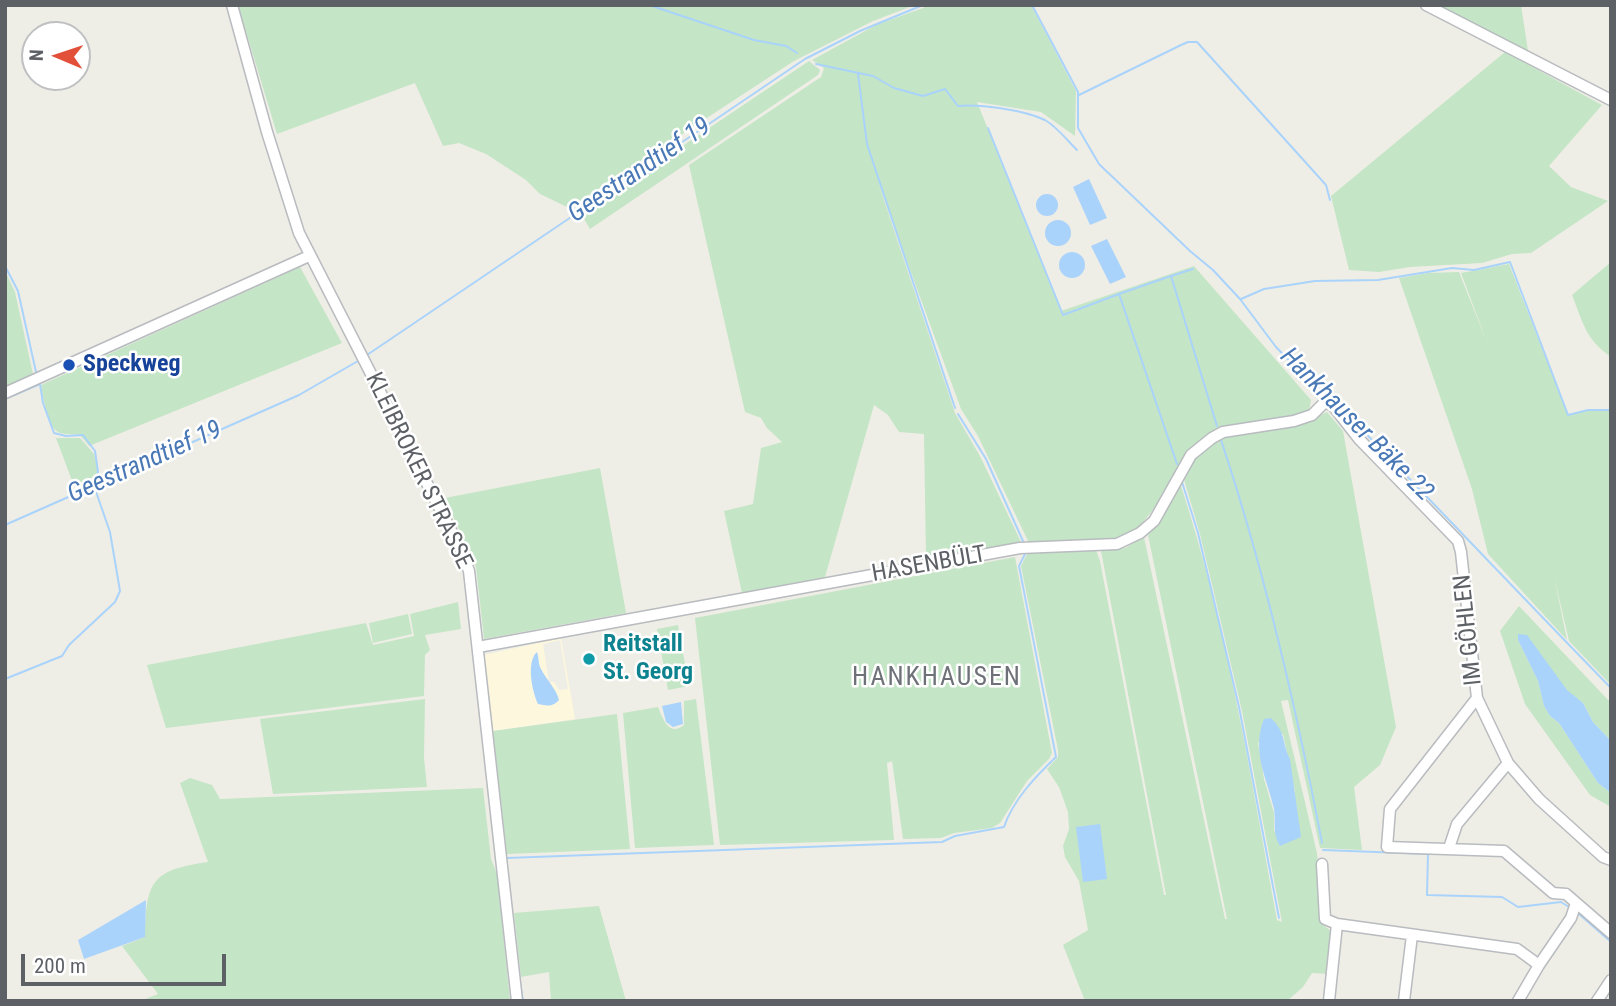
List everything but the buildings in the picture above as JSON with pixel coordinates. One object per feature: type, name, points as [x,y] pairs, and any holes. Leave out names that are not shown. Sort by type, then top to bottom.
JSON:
[{"type":"street","name":"KLEIBROKER STRASSE","points":[[232,5],[286,196],[309,256],[463,552],[472,588],[517,1001]]},
{"type":"street","points":[[1426,5],[1611,100]]},
{"type":"street","points":[[5,393],[309,256]]},
{"type":"street","name":"HASENBÜLT","points":[[478,647],[1020,548],[1117,544],[1140,533],[1154,521],[1191,455],[1212,438],[1223,432],[1294,421],[1312,415],[1325,402]]},
{"type":"street","name":"IM GÖHLEN","points":[[1325,402],[1333,406],[1359,439],[1458,541],[1477,698],[1508,763],[1539,799],[1603,857],[1611,860]]},
{"type":"street","points":[[1477,698],[1390,809],[1387,846],[1504,851],[1553,893],[1566,894],[1611,933]]},
{"type":"street","points":[[1449,848],[1458,824],[1508,763]]},
{"type":"street","points":[[1322,864],[1325,919],[1337,924],[1517,949],[1539,965]]},
{"type":"street","points":[[1518,1001],[1570,918],[1576,903]]},
{"type":"street","points":[[1329,1001],[1337,924]]},
{"type":"street","points":[[1404,1001],[1412,935]]},
{"type":"street","points":[[1597,1001],[1608,984]]},
{"type":"shaded area","points":[[561,638],[575,719],[493,731],[484,655]],"holes":[[[560,640],[568,689],[559,690],[554,682],[549,682],[543,644]]]},
{"type":"green space","points":[[238,5],[915,5],[873,21],[794,61],[567,207],[540,194],[526,180],[486,154],[459,143],[443,146],[415,83],[277,134]]},
{"type":"green space","points":[[931,5],[1031,5],[1076,91],[1075,136],[1041,112],[977,102],[1061,311],[1194,266],[1311,400],[1309,411],[1262,423],[1222,428],[1210,433],[1196,444],[1185,458],[1155,506],[1133,531],[1120,537],[1098,541],[1029,543],[978,436],[961,409],[879,185],[955,413],[981,458],[1022,544],[926,559],[924,434],[899,432],[888,415],[874,405],[825,577],[742,593],[724,511],[753,504],[761,448],[782,442],[761,418],[745,412],[689,165],[821,77],[824,68],[812,60],[876,25]]},
{"type":"green space","points":[[1438,5],[1521,5],[1528,51]]},
{"type":"green space","points":[[1505,52],[1602,105],[1549,166],[1571,187],[1608,201],[1531,253],[1512,254],[1482,263],[1410,267],[1379,272],[1349,270],[1331,196]]},
{"type":"green space","points":[[809,61],[820,70],[818,75],[590,229],[581,214]]},
{"type":"green space","points":[[1611,262],[1611,357],[1591,337],[1572,295]]},
{"type":"green space","points":[[1509,264],[1568,415],[1591,410],[1611,410],[1611,685],[1569,641],[1554,576],[1567,640],[1488,554],[1472,489],[1399,278],[1459,272],[1488,345],[1461,273]]},
{"type":"green space","points":[[300,267],[342,343],[89,446],[80,435],[63,434],[54,429],[46,410],[41,385]]},
{"type":"green space","points":[[5,271],[15,292],[33,374],[29,379],[5,389]]},
{"type":"green space","points":[[1327,412],[1343,431],[1396,727],[1380,765],[1354,787],[1362,850],[1320,848],[1288,700],[1281,701],[1317,853],[1323,925],[1331,931],[1329,974],[1312,973],[1303,987],[1287,1001],[1085,1001],[1063,945],[1088,930],[1079,881],[1065,857],[1063,846],[1069,829],[1068,812],[1059,787],[1047,769],[1058,757],[1058,750],[1021,566],[1028,552],[1096,550],[1166,895],[1101,551],[1125,548],[1144,537],[1227,919],[1148,535],[1180,483],[1197,537],[1224,645],[1277,920],[1282,922],[1242,711],[1200,534],[1183,476],[1198,453],[1223,436],[1301,424]],"holes":[[[1283,734],[1295,792],[1274,832],[1274,813],[1264,779],[1258,743]]]},
{"type":"green space","points":[[56,438],[80,438],[94,454],[98,472],[89,480],[74,486]]},
{"type":"green space","points":[[600,468],[626,613],[484,639],[476,567],[445,498]]},
{"type":"green space","points":[[1015,557],[1052,753],[1027,781],[1000,823],[992,828],[954,833],[941,838],[903,839],[892,761],[887,763],[894,840],[720,845],[695,618]]},
{"type":"green space","points":[[458,602],[461,629],[425,635],[430,650],[425,655],[424,696],[166,728],[147,665],[366,623],[373,645],[414,636],[410,614]]},
{"type":"green space","points":[[1519,606],[1611,703],[1611,741],[1593,722],[1583,703],[1567,691],[1518,640],[1538,681],[1544,706],[1550,716],[1559,723],[1598,783],[1611,793],[1611,807],[1590,795],[1525,704],[1500,631]]},
{"type":"green space","points":[[408,614],[412,634],[373,643],[369,623]]},
{"type":"green space","points":[[678,625],[689,686],[668,690],[657,629]]},
{"type":"green space","points":[[425,699],[424,758],[427,787],[273,794],[260,719]]},
{"type":"green space","points":[[696,699],[714,845],[635,848],[623,713],[658,707],[667,725],[674,729],[684,725],[684,701]]},
{"type":"green space","points":[[617,714],[630,849],[507,854],[493,731]]},
{"type":"green space","points":[[190,778],[212,785],[220,799],[483,788],[491,859],[497,874],[510,1001],[140,1001],[158,994],[122,946],[145,937],[150,891],[163,875],[174,869],[208,862],[180,783]]},
{"type":"green space","points":[[599,906],[626,1001],[551,1001],[549,972],[521,977],[514,913]]},
{"type":"water","points":[[1089,179],[1107,218],[1090,225],[1073,187]]},
{"type":"water","points":[[1047,194],[1055,197],[1058,205],[1055,213],[1047,216],[1039,213],[1036,205],[1039,197]]},
{"type":"water","points":[[1058,220],[1067,224],[1071,233],[1067,242],[1058,246],[1049,242],[1045,233],[1049,224]]},
{"type":"water","points":[[1107,239],[1126,277],[1110,284],[1091,246]]},
{"type":"water","points":[[1072,252],[1081,256],[1085,265],[1081,274],[1072,278],[1063,274],[1059,265],[1063,256]]},
{"type":"water","points":[[1518,634],[1527,635],[1567,690],[1583,703],[1593,722],[1611,741],[1611,793],[1598,783],[1559,723],[1550,716],[1544,706],[1538,681],[1518,640]]},
{"type":"water","points":[[537,652],[540,667],[559,700],[552,705],[538,704],[534,692],[531,669]]},
{"type":"water","points":[[681,702],[683,724],[673,727],[666,722],[662,706]]},
{"type":"water","points":[[1271,718],[1282,733],[1290,759],[1301,837],[1280,846],[1275,832],[1274,809],[1259,743],[1264,719]]},
{"type":"water","points":[[1100,824],[1107,879],[1083,882],[1076,827]]},
{"type":"water","points":[[146,900],[145,937],[84,959],[78,940]]},
{"type":"waterway","points":[[649,5],[754,40],[786,46],[797,53]]},
{"type":"waterway","name":"Geestrandtief 19","points":[[367,355],[805,59],[860,31],[923,5]]},
{"type":"waterway","name":"Hankhauser Bäke 22","points":[[1032,5],[1078,92],[1078,128],[1099,164],[1213,270],[1240,299],[1276,347],[1307,379],[1334,401]]},
{"type":"waterway","points":[[1079,95],[1181,45],[1197,42],[1326,185],[1330,200]]},
{"type":"waterway","name":"Hankhauser Bäke 22","points":[[816,64],[873,76],[894,88],[923,96],[945,89],[958,106],[1002,108],[1036,116],[1054,126],[1077,150]]},
{"type":"waterway","points":[[858,74],[867,144],[955,408]]},
{"type":"waterway","points":[[988,128],[1063,315],[1119,294]]},
{"type":"waterway","points":[[1241,299],[1264,289],[1315,281],[1378,280],[1452,268],[1474,270],[1510,262],[1568,415],[1588,410],[1611,410]]},
{"type":"waterway","points":[[5,266],[18,291],[36,372]]},
{"type":"waterway","points":[[1193,269],[1171,276],[1217,426]]},
{"type":"waterway","points":[[1171,276],[1119,294],[1177,464]]},
{"type":"waterway","name":"Geestrandtief 19","points":[[5,525],[299,395],[358,361]]},
{"type":"waterway","points":[[5,399],[40,384]]},
{"type":"waterway","points":[[5,679],[62,656],[69,645],[115,602],[120,591],[110,532],[94,486],[98,472],[95,451],[83,435],[66,436],[54,433],[43,403],[40,384]]},
{"type":"waterway","name":"Hankhauser Bäke 22","points":[[1338,405],[1611,688]]},
{"type":"waterway","points":[[958,414],[986,459],[1023,541]]},
{"type":"waterway","points":[[1221,440],[1252,539],[1278,640],[1322,843]]},
{"type":"waterway","points":[[1182,482],[1198,533],[1239,707],[1279,918]]},
{"type":"waterway","points":[[507,858],[942,842],[955,836],[1004,827],[1019,798],[1056,757],[1019,566],[1025,554]]},
{"type":"waterway","points":[[1323,850],[1428,854],[1427,895],[1502,897],[1518,907],[1561,902],[1569,907]]},
{"type":"waterway","points":[[1579,914],[1611,942]]},
{"type":"waterway","points":[[520,983],[523,1001]]},
{"type":"place","name":"Speckweg","points":[[69,365]]},
{"type":"place","name":"Reitstall St. Georg","points":[[589,659]]},
{"type":"district","name":"HANKHAUSEN","points":[[937,678]]}]
